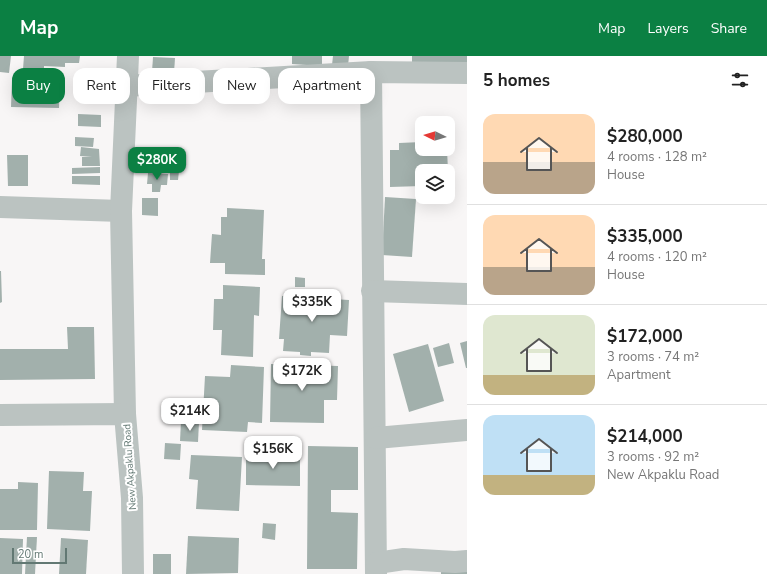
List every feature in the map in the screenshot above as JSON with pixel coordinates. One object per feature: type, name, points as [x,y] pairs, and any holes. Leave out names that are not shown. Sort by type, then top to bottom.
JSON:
[{"type":"street","points":[[127,68],[128,56]]},
{"type":"street","points":[[375,72],[467,73]]},
{"type":"street","points":[[130,86],[278,77]]},
{"type":"street","points":[[124,104],[121,211],[125,414]]},
{"type":"street","points":[[371,104],[372,291],[376,438],[377,569],[404,559],[455,562],[467,561]]},
{"type":"street","points":[[0,207],[121,211]]},
{"type":"street","points":[[372,291],[467,294]]},
{"type":"street","name":"New Akpaklu Road","points":[[0,415],[125,414],[132,498],[133,574]]},
{"type":"street","points":[[376,438],[467,430]]},
{"type":"building","points":[[0,56],[11,56],[9,73],[0,72]]},
{"type":"building","points":[[24,56],[80,56],[79,63],[65,63],[65,67],[44,66],[44,68],[23,68]]},
{"type":"building","points":[[292,56],[322,56],[322,66],[292,64]]},
{"type":"building","points":[[333,56],[349,56],[348,66],[332,65]]},
{"type":"building","points":[[412,56],[467,56],[467,64],[412,64]]},
{"type":"building","points":[[153,57],[175,58],[174,68],[152,68]]},
{"type":"building","points":[[12,80],[12,104],[59,104],[59,108],[11,107]]},
{"type":"building","points":[[78,114],[101,115],[101,127],[78,126]]},
{"type":"building","points":[[75,137],[94,138],[93,147],[75,146]]},
{"type":"building","points":[[415,142],[415,156],[447,156],[448,164],[415,164],[415,186],[390,187],[390,150],[399,150],[399,143]]},
{"type":"building","points":[[81,147],[99,149],[100,166],[82,166],[82,157],[92,157],[80,156]]},
{"type":"building","points":[[7,155],[28,155],[28,186],[8,186]]},
{"type":"building","points":[[100,167],[100,173],[72,174],[72,168]]},
{"type":"building","points":[[170,170],[179,171],[178,180],[170,180]]},
{"type":"building","points":[[148,173],[168,174],[167,185],[161,185],[160,192],[152,192],[152,184],[147,184]]},
{"type":"building","points":[[72,176],[100,176],[100,185],[72,184]]},
{"type":"building","points":[[385,197],[415,199],[412,257],[382,255]]},
{"type":"building","points":[[142,198],[158,198],[158,216],[142,215]]},
{"type":"building","points":[[227,208],[264,210],[262,259],[265,259],[265,275],[225,274],[225,263],[210,263],[212,234],[221,235],[221,217],[227,217]]},
{"type":"building","points":[[0,271],[2,302],[0,303]]},
{"type":"building","points":[[295,277],[305,278],[305,287],[295,287]]},
{"type":"building","points":[[223,285],[260,287],[259,316],[254,315],[253,357],[221,355],[222,330],[213,330],[214,299],[223,299]]},
{"type":"building","points":[[282,296],[349,300],[347,336],[330,335],[329,353],[311,352],[311,356],[300,355],[300,352],[283,351],[284,339],[279,339]]},
{"type":"building","points":[[67,327],[94,327],[95,379],[0,380],[0,349],[68,349]]},
{"type":"building","points":[[467,341],[467,368],[466,368],[460,343]]},
{"type":"building","points":[[449,343],[454,363],[438,367],[433,348]]},
{"type":"building","points":[[428,344],[444,401],[409,412],[393,354]]},
{"type":"building","points":[[271,364],[338,366],[337,400],[324,400],[324,423],[270,422]]},
{"type":"building","points":[[231,365],[264,367],[262,423],[248,422],[247,432],[202,430],[205,376],[230,377]]},
{"type":"building","points":[[181,421],[199,422],[198,442],[180,441]]},
{"type":"building","points":[[165,443],[181,444],[180,460],[164,459]]},
{"type":"building","points":[[308,446],[358,447],[358,490],[331,490],[331,512],[358,513],[357,569],[307,569]]},
{"type":"building","points":[[246,453],[300,454],[300,486],[246,485]]},
{"type":"building","points":[[191,455],[242,457],[239,511],[196,509],[198,480],[189,479]]},
{"type":"building","points":[[49,471],[84,472],[83,491],[92,491],[90,531],[47,529]]},
{"type":"building","points":[[18,482],[38,483],[37,530],[0,530],[0,489],[18,489]]},
{"type":"building","points":[[263,523],[276,524],[275,540],[262,538]]},
{"type":"building","points":[[188,536],[239,538],[238,573],[186,574]]},
{"type":"building","points":[[27,537],[37,537],[35,574],[25,574]]},
{"type":"building","points":[[0,538],[23,539],[22,574],[0,574]]},
{"type":"building","points":[[61,538],[88,540],[86,574],[59,574]]},
{"type":"building","points":[[153,554],[171,554],[171,574],[153,574]]},
{"type":"building","points":[[441,571],[467,572],[467,574],[441,574]]}]
